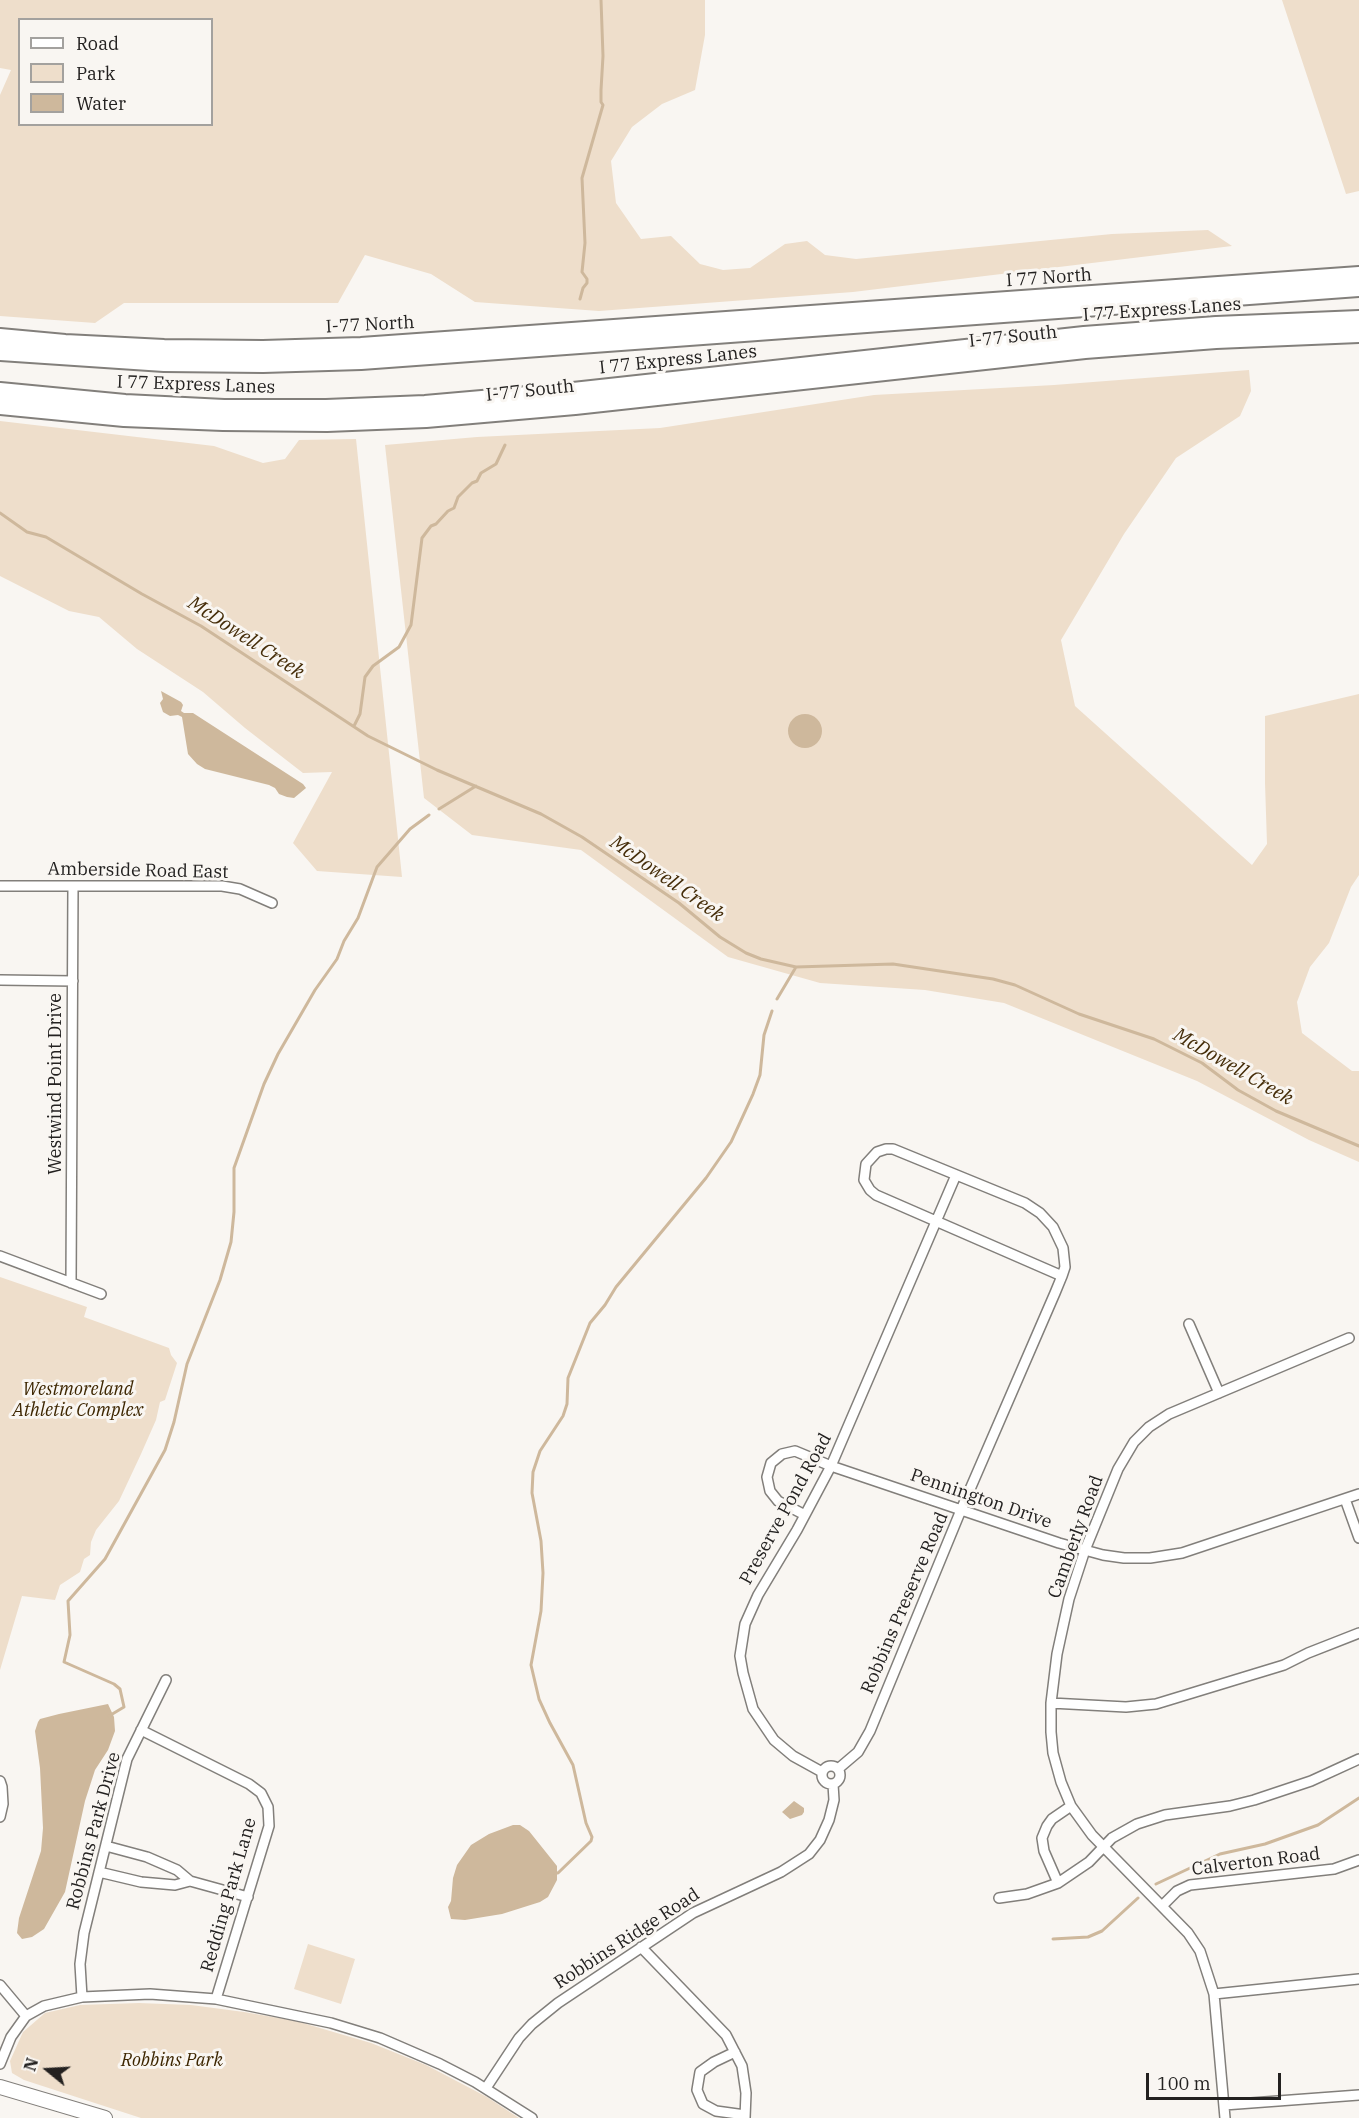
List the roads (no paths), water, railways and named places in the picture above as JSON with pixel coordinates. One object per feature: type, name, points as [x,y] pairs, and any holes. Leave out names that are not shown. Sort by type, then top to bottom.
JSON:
[{"type":"highway","name":"I 77 North","points":[[742,319],[1359,275]]},
{"type":"highway","name":"I 77 Express Lanes","points":[[0,352],[164,363],[283,364],[361,361],[1359,288]]},
{"type":"highway","name":"I-77 North","points":[[0,337],[154,348],[302,348],[410,343],[742,319]]},
{"type":"highway","points":[[644,341],[691,330],[717,328],[742,319]]},
{"type":"highway","name":"I 77 Express Lanes","points":[[0,391],[125,403],[214,407],[326,408],[425,404],[573,391],[1018,341],[1216,326],[1359,320]]},
{"type":"highway","points":[[1216,326],[1354,334]]},
{"type":"highway","name":"I-77 South","points":[[0,406],[174,421],[285,423],[396,421],[545,409],[1052,353],[1216,340],[1354,334]]},
{"type":"main road","points":[[0,2087],[105,2118]]},
{"type":"street","name":"Amberside Road East","points":[[0,886],[222,886],[240,889],[272,903]]},
{"type":"street","name":"Westwind Point Drive","points":[[71,1283],[74,886]]},
{"type":"street","points":[[0,980],[73,981]]},
{"type":"street","name":"Robbins Preserve Road","points":[[838,1769],[858,1752],[867,1737],[1062,1276],[1065,1267],[1063,1248],[1053,1227],[1041,1213],[1024,1203],[893,1149],[878,1152],[866,1164],[864,1180],[876,1195],[1062,1276]]},
{"type":"street","name":"Preserve Pond Road","points":[[822,1772],[793,1756],[774,1740],[762,1725],[747,1692],[740,1656],[742,1638],[749,1611],[831,1466],[956,1175]]},
{"type":"street","points":[[0,1256],[101,1294]]},
{"type":"street","points":[[1189,1323],[1219,1393]]},
{"type":"street","name":"Camberly Road","points":[[1225,2118],[1214,1994],[1206,1964],[1195,1941],[1092,1835],[1071,1806],[1061,1782],[1053,1753],[1051,1702],[1062,1630],[1069,1599],[1085,1550],[1118,1469],[1134,1443],[1149,1427],[1219,1393],[1349,1338]]},
{"type":"street","name":"Pennington Drive","points":[[805,1515],[778,1501],[770,1491],[767,1477],[771,1463],[782,1454],[795,1451],[831,1466],[962,1510],[1113,1557],[1160,1557],[1233,1537],[1359,1494]]},
{"type":"street","points":[[1345,1499],[1359,1538]]},
{"type":"street","points":[[1051,1702],[1126,1707],[1156,1704],[1284,1665],[1359,1633]]},
{"type":"street","name":"Robbins Park Drive","points":[[82,1997],[80,1964],[84,1934],[127,1759],[166,1680]]},
{"type":"street","name":"Redding Park Lane","points":[[141,1730],[249,1784],[265,1799],[270,1817],[269,1826],[216,1999]]},
{"type":"street","points":[[999,1898],[1027,1894],[1058,1883],[1079,1870],[1112,1838],[1153,1818],[1254,1800],[1311,1781],[1359,1760]]},
{"type":"street","points":[[829,1766],[838,1769],[840,1779],[833,1784],[824,1781],[822,1772],[829,1766]]},
{"type":"street","points":[[0,1781],[3,1804],[0,1817]]},
{"type":"street","name":"Robbins Ridge Road","points":[[486,2088],[519,2038],[558,2003],[693,1913],[782,1872],[809,1854],[820,1840],[829,1820],[834,1800],[833,1784]]},
{"type":"street","points":[[1058,1883],[1044,1851],[1042,1838],[1052,1819],[1071,1806]]},
{"type":"street","points":[[106,1846],[147,1857],[177,1870],[190,1881],[248,1897]]},
{"type":"street","name":"Calverton Road","points":[[1162,1906],[1177,1891],[1190,1885],[1334,1869],[1359,1860]]},
{"type":"street","points":[[99,1872],[175,1886],[190,1881]]},
{"type":"street","points":[[641,1947],[726,2035],[735,2052],[742,2066],[747,2093],[745,2116],[716,2111],[703,2104],[696,2090],[700,2072],[735,2052]]},
{"type":"street","points":[[1214,1994],[1359,1978]]},
{"type":"street","points":[[0,1985],[26,2016]]},
{"type":"street","points":[[0,2064],[10,2037],[26,2016],[44,2006],[82,1997],[150,1994],[216,1999],[331,2023],[380,2038],[440,2064],[486,2088],[532,2118]]},
{"type":"street","points":[[1224,2105],[1359,2095]]},
{"type":"water","points":[[161,691],[181,702],[183,705],[181,711],[193,713],[306,788],[294,798],[287,797],[279,794],[269,785],[205,769],[197,764],[188,754],[182,717],[170,716],[163,712],[160,703],[163,699]]},
{"type":"water","points":[[805,714],[817,719],[822,731],[817,743],[805,748],[793,743],[788,731],[793,719]]},
{"type":"water","points":[[108,1704],[114,1717],[115,1731],[108,1750],[95,1770],[85,1801],[65,1892],[44,1929],[32,1937],[22,1939],[17,1933],[19,1918],[41,1851],[43,1828],[40,1768],[35,1731],[38,1722],[40,1719],[59,1714]]},
{"type":"water","points":[[794,1801],[804,1808],[804,1812],[790,1819],[782,1812]]},
{"type":"water","points":[[513,1825],[520,1825],[529,1831],[557,1866],[557,1880],[548,1897],[540,1902],[502,1914],[465,1920],[451,1919],[448,1907],[457,1865],[471,1845],[489,1834]]},
{"type":"waterway","points":[[580,299],[587,283],[582,272],[585,243],[582,178],[603,105],[601,102],[603,56],[601,0]]},
{"type":"waterway","points":[[354,726],[360,714],[365,677],[373,666],[399,647],[411,625],[422,538],[431,526],[454,508],[458,497],[477,481],[481,473],[496,464],[505,445]]},
{"type":"waterway","name":"McDowell Creek","points":[[0,513],[27,532],[46,537],[201,626],[368,736],[437,770],[541,814],[582,837],[679,903],[720,937],[746,953],[796,967],[893,964],[993,979],[1015,985],[1079,1014],[1154,1039],[1202,1063],[1238,1090],[1276,1111],[1359,1146]]},
{"type":"waterway","points":[[439,809],[476,786]]},
{"type":"waterway","points":[[109,1716],[124,1707],[120,1689],[114,1684],[64,1662],[70,1635],[68,1601],[105,1559],[165,1450],[187,1364],[220,1280],[231,1242],[234,1168],[264,1084],[278,1054],[315,990],[337,959],[344,941],[358,918],[377,867],[410,829],[429,815]]},
{"type":"waterway","points":[[777,999],[796,967]]},
{"type":"waterway","points":[[555,1873],[558,1873],[591,1841],[592,1837],[586,1823],[573,1765],[539,1699],[531,1665],[541,1611],[543,1573],[541,1541],[532,1493],[533,1472],[540,1451],[563,1416],[567,1404],[568,1378],[590,1323],[616,1287],[706,1178],[731,1142],[760,1075],[764,1035],[772,1011]]},
{"type":"waterway","points":[[1156,1884],[1220,1854],[1265,1844],[1318,1825],[1359,1798]]},
{"type":"waterway","points":[[1053,1939],[1088,1937],[1102,1931],[1138,1898]]},
{"type":"park label","name":"Westmoreland Athletic Complex","points":[[78,1400]]},
{"type":"park label","name":"Robbins Park","points":[[172,2061]]}]
